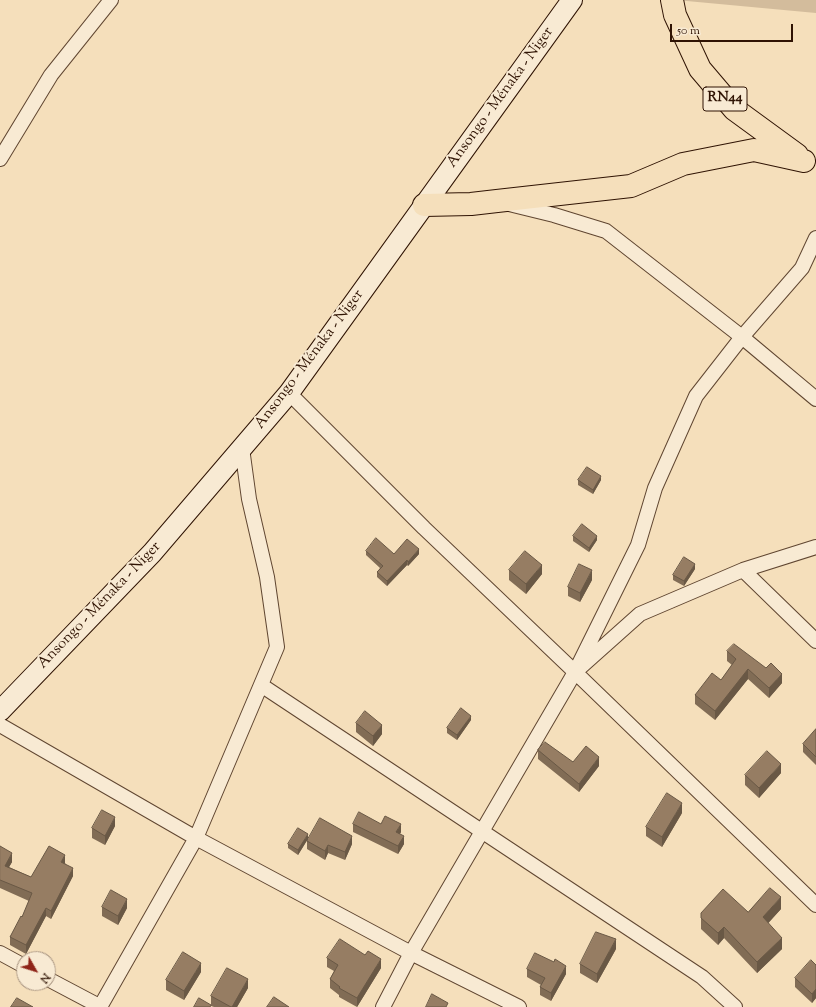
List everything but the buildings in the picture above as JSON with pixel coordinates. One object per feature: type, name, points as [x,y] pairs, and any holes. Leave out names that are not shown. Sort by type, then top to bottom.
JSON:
[{"type":"main road","name":"Ansongo - Ménaka - Niger","points":[[0,711],[152,553],[289,393],[572,0]]},
{"type":"main road","name":"RN44","points":[[672,0],[675,15],[700,69],[734,109],[810,164]]},
{"type":"main road","points":[[424,205],[471,204],[631,186],[683,164],[754,150],[810,164]]},
{"type":"street","points":[[0,159],[51,75],[111,0]]},
{"type":"street","points":[[497,201],[554,215],[606,231],[742,337],[816,399]]},
{"type":"street","points":[[383,1007],[411,953],[575,672],[638,545],[654,488],[696,396],[742,337],[802,268],[816,238]]},
{"type":"street","points":[[289,393],[424,528],[816,906]]},
{"type":"street","points":[[56,983],[100,1007],[196,838],[277,648],[267,577],[249,499],[242,448]]},
{"type":"street","points":[[575,672],[640,614],[743,570],[816,547]]},
{"type":"street","points":[[743,570],[816,641]]},
{"type":"street","points":[[261,685],[702,977],[735,1007]]},
{"type":"street","points":[[0,725],[196,838],[411,953],[519,1007]]},
{"type":"street","points":[[0,953],[16,962]]},
{"type":"shaded area","points":[[676,0],[816,0],[816,13]]}]
